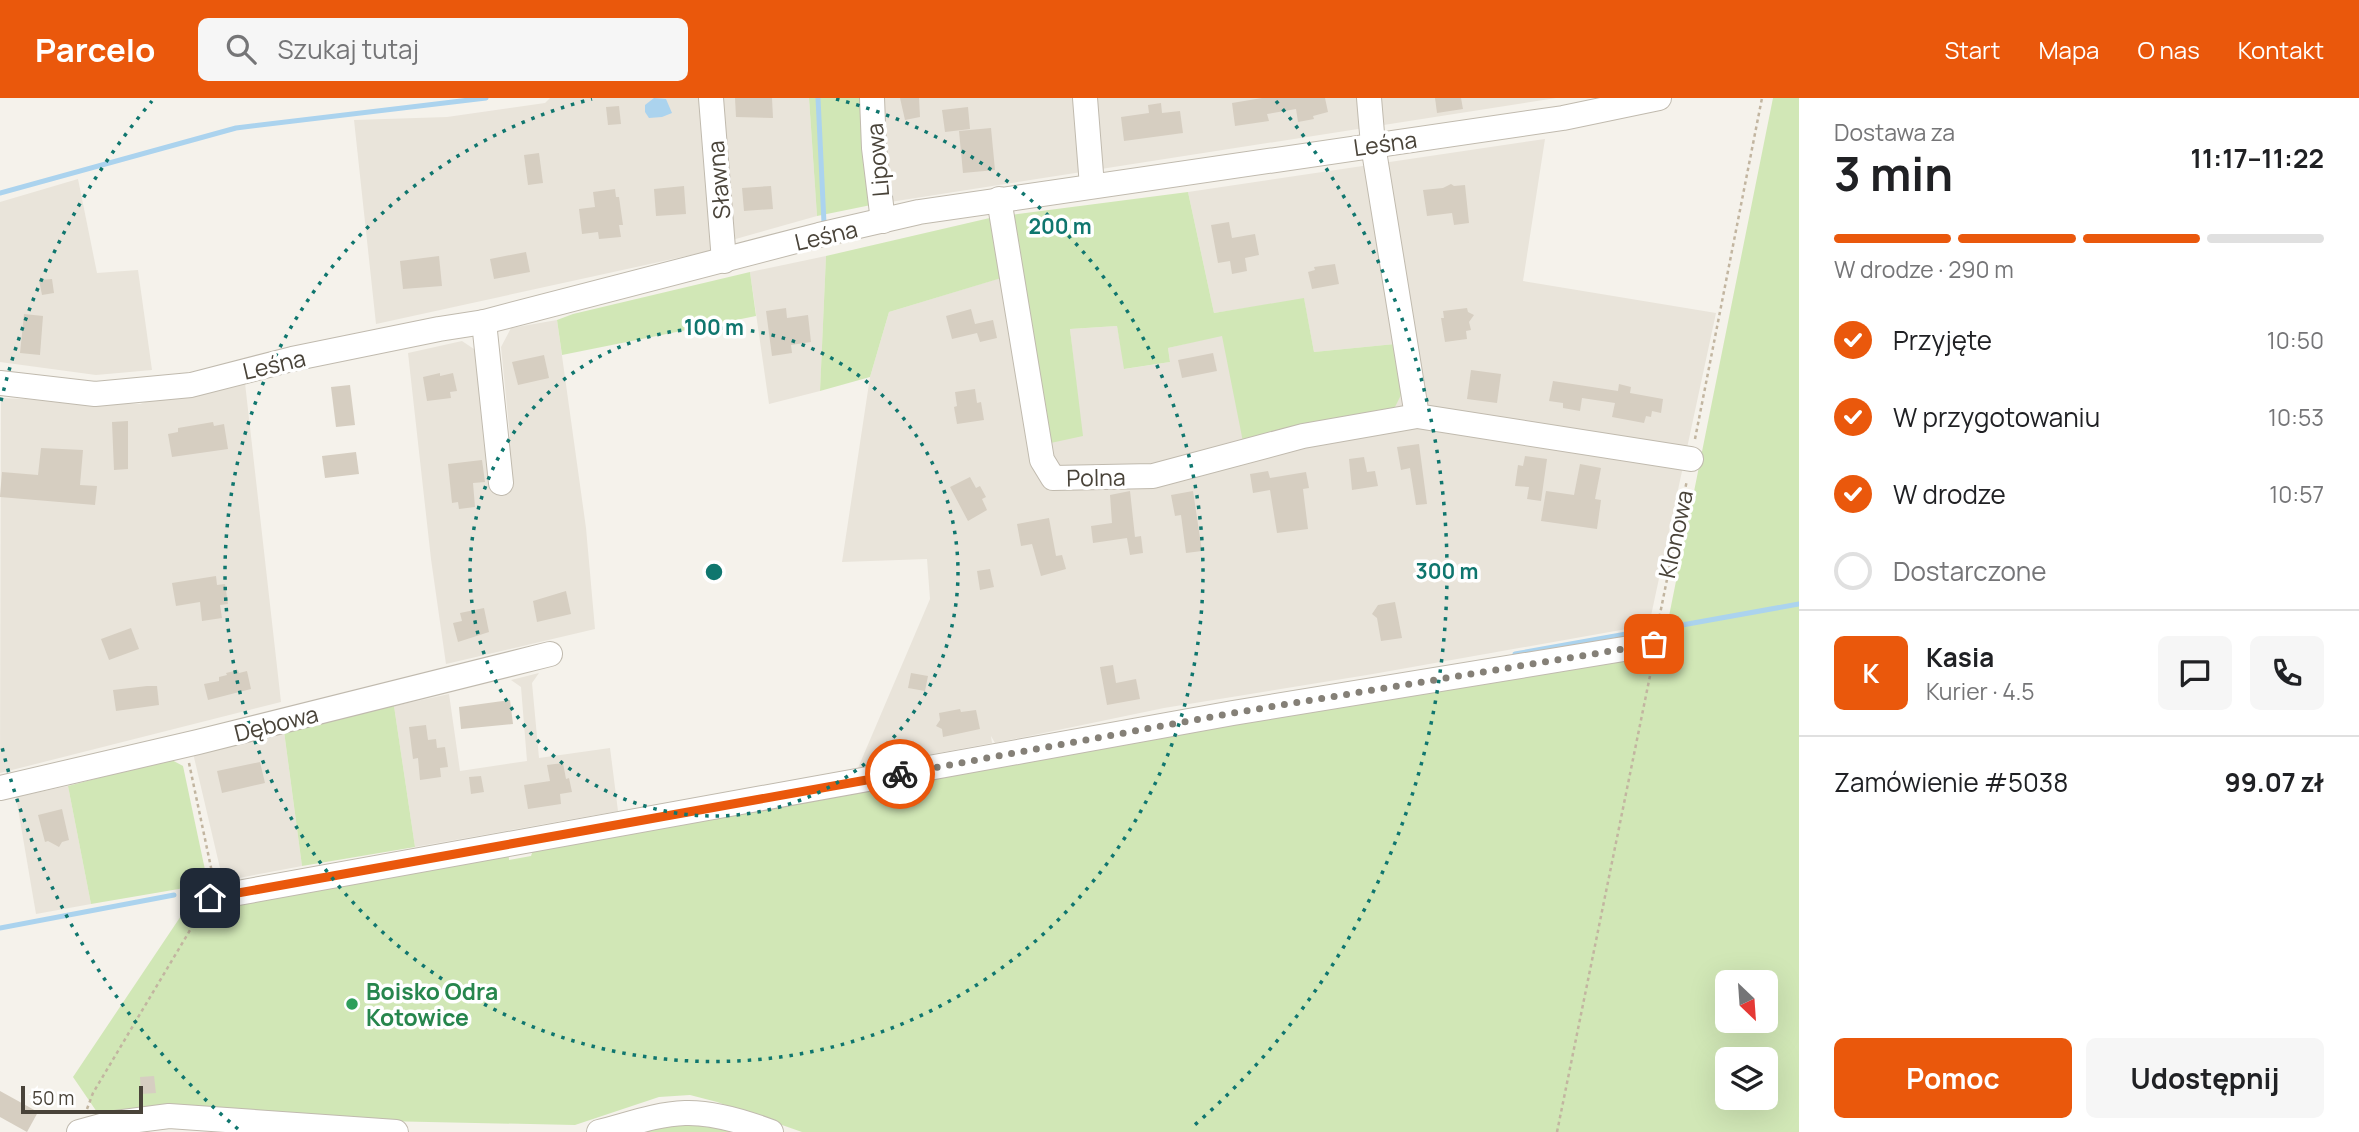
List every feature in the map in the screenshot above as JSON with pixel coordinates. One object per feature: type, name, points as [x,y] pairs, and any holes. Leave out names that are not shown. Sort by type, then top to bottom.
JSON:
[{"type":"street","name":"Sławna","points":[[712,98],[724,261]]},
{"type":"street","name":"Lipowa","points":[[872,98],[874,148],[883,221]]},
{"type":"street","points":[[1085,98],[1092,186]]},
{"type":"street","points":[[1369,98],[1373,145],[1417,416]]},
{"type":"street","name":"Leśna","points":[[0,383],[95,394],[191,385],[292,359],[484,322],[819,235],[919,212],[1563,118],[1659,98]]},
{"type":"street","name":"Polna","points":[[999,199],[1042,460],[1053,478],[1153,477],[1303,436],[1417,416],[1691,459]]},
{"type":"street","points":[[484,322],[501,483]]},
{"type":"street","points":[[210,898],[1233,713],[1654,644]]},
{"type":"street","name":"Dębowa","points":[[0,788],[185,746],[550,654]]},
{"type":"street","points":[[599,1132],[656,1117],[684,1113],[736,1121],[771,1132]]},
{"type":"street","points":[[83,1131],[108,1124],[169,1116],[397,1132]]},
{"type":"path","name":"Klonowa","points":[[1557,1132],[1650,681],[1654,644],[1762,98]]},
{"type":"path","points":[[83,1131],[87,1107],[93,1093],[210,898],[213,879],[185,746]]},
{"type":"shaded area","points":[[550,98],[702,98],[714,250],[376,324],[354,120],[447,117],[545,103]]},
{"type":"shaded area","points":[[722,98],[809,98],[817,216],[732,240]]},
{"type":"shaded area","points":[[867,98],[1556,98],[871,205]]},
{"type":"shaded area","points":[[1545,139],[1523,281],[1716,313],[1649,625],[1164,708],[995,743],[991,736],[992,743],[858,768],[930,599],[927,559],[842,562],[870,377],[889,312],[1007,276],[1082,436],[1070,329],[1117,326],[1125,369],[1170,362],[1168,348],[1222,335],[1303,425],[1394,408],[1395,344],[1314,352],[1304,299],[1214,313],[1188,192]]},
{"type":"shaded area","points":[[78,179],[97,273],[138,270],[152,370],[96,375],[0,362],[0,202]]},
{"type":"shaded area","points":[[826,256],[820,391],[769,404],[750,272]]},
{"type":"shaded area","points":[[557,320],[586,528],[595,629],[446,664],[431,559],[408,353],[462,341],[477,351],[488,442],[510,437],[501,347],[511,328]]},
{"type":"shaded area","points":[[245,383],[281,702],[0,773],[1,398],[140,404],[158,397]]},
{"type":"shaded area","points":[[539,673],[532,683],[539,758],[610,748],[618,811],[415,847],[394,706],[449,694],[460,771],[527,761],[521,687],[511,680]]},
{"type":"shaded area","points":[[284,731],[302,866],[223,881],[193,753]]},
{"type":"shaded area","points":[[68,786],[91,904],[36,914],[16,797]]},
{"type":"green space","points":[[809,98],[867,98],[871,205],[817,216]]},
{"type":"green space","points":[[1773,98],[1799,98],[1799,1132],[802,1132],[690,1095],[659,1097],[575,1125],[99,1115],[73,1077],[191,901],[508,846],[509,860],[531,856],[534,847],[1663,646]]},
{"type":"green space","points":[[1188,192],[1214,313],[1304,298],[1314,352],[1395,344],[1403,391],[1394,409],[1303,425],[1243,442],[1222,336],[1168,348],[1170,362],[1124,369],[1117,326],[1070,329],[1083,436],[1046,444],[1011,215]]},
{"type":"green space","points":[[994,217],[1008,276],[889,312],[870,377],[820,391],[826,256]]},
{"type":"green space","points":[[750,272],[756,316],[562,355],[557,320]]},
{"type":"green space","points":[[394,706],[415,847],[302,866],[284,731]]},
{"type":"green space","points":[[170,759],[183,766],[208,884],[91,904],[68,786]]},
{"type":"green space","points":[[679,1123],[704,1123],[741,1132],[639,1132]]},
{"type":"water","points":[[654,98],[666,99],[672,113],[649,118],[645,105]]},
{"type":"building","points":[[735,98],[772,98],[773,118],[736,117]]},
{"type":"building","points":[[900,98],[919,98],[920,117],[905,120]]},
{"type":"building","points":[[1262,98],[1325,98],[1328,112],[1313,116],[1314,119],[1298,122],[1296,109],[1267,114],[1269,121],[1235,126],[1232,103]]},
{"type":"building","points":[[1435,98],[1461,98],[1463,109],[1437,113]]},
{"type":"building","points":[[1161,103],[1162,113],[1180,111],[1183,133],[1124,141],[1121,117],[1149,113],[1148,105]]},
{"type":"building","points":[[619,106],[621,124],[608,125],[606,107]]},
{"type":"building","points":[[968,107],[970,129],[945,132],[942,110]]},
{"type":"building","points":[[991,128],[995,170],[963,173],[959,131]]},
{"type":"building","points":[[539,153],[543,183],[528,185],[524,155]]},
{"type":"building","points":[[1451,184],[1465,185],[1469,223],[1454,225],[1452,213],[1427,216],[1423,190],[1443,188]]},
{"type":"building","points":[[684,186],[686,214],[656,216],[654,189]]},
{"type":"building","points":[[771,186],[773,209],[744,211],[742,188]]},
{"type":"building","points":[[615,189],[616,197],[619,197],[623,225],[619,225],[621,237],[599,239],[598,232],[582,234],[579,209],[595,207],[593,192]]},
{"type":"building","points":[[1229,222],[1232,238],[1255,234],[1259,255],[1245,258],[1247,271],[1232,274],[1230,261],[1218,263],[1211,225]]},
{"type":"building","points":[[526,252],[530,272],[494,279],[490,259]]},
{"type":"building","points":[[439,256],[442,286],[403,289],[400,261]]},
{"type":"building","points":[[1335,264],[1339,284],[1312,289],[1308,272],[1315,270],[1314,267]]},
{"type":"building","points":[[52,279],[54,293],[42,295],[39,280]]},
{"type":"building","points":[[786,308],[787,318],[808,315],[811,342],[791,345],[792,353],[772,356],[766,311]]},
{"type":"building","points":[[1467,308],[1468,312],[1474,315],[1469,322],[1471,330],[1466,331],[1467,339],[1445,342],[1441,318],[1444,318],[1443,311]]},
{"type":"building","points":[[971,309],[975,324],[993,320],[997,338],[980,342],[977,333],[952,339],[946,316]]},
{"type":"building","points":[[24,314],[43,316],[40,355],[20,353]]},
{"type":"building","points":[[1213,353],[1217,371],[1182,378],[1178,360]]},
{"type":"building","points":[[544,355],[549,378],[518,385],[512,362]]},
{"type":"building","points":[[1471,370],[1501,374],[1497,403],[1467,399]]},
{"type":"building","points":[[440,373],[440,376],[453,373],[457,391],[450,392],[451,398],[427,401],[423,377]]},
{"type":"building","points":[[1553,381],[1618,391],[1619,384],[1631,387],[1630,393],[1663,399],[1661,413],[1652,411],[1651,417],[1646,416],[1644,423],[1612,417],[1615,403],[1582,398],[1580,411],[1563,408],[1563,403],[1549,401]]},
{"type":"building","points":[[350,385],[355,425],[336,427],[331,387]]},
{"type":"building","points":[[975,389],[977,403],[981,402],[984,420],[957,424],[955,392]]},
{"type":"building","points":[[128,421],[128,469],[114,470],[112,422]]},
{"type":"building","points":[[213,422],[214,426],[224,424],[228,449],[172,457],[168,434],[178,432],[178,428]]},
{"type":"building","points":[[1419,444],[1427,504],[1416,505],[1410,468],[1401,470],[1397,447]]},
{"type":"building","points":[[41,448],[83,450],[80,485],[97,486],[95,505],[0,497],[2,472],[38,475]]},
{"type":"building","points":[[356,452],[359,474],[325,478],[322,456]]},
{"type":"building","points":[[1525,456],[1547,459],[1541,501],[1527,499],[1529,487],[1515,486],[1518,465],[1523,466]]},
{"type":"building","points":[[1364,457],[1367,472],[1375,471],[1378,486],[1352,490],[1349,459]]},
{"type":"building","points":[[482,460],[485,482],[473,483],[475,507],[459,509],[458,502],[452,503],[448,464]]},
{"type":"building","points":[[1580,464],[1601,468],[1595,499],[1601,500],[1597,529],[1541,521],[1546,491],[1574,495]]},
{"type":"building","points":[[1268,471],[1270,478],[1306,472],[1309,488],[1303,489],[1308,529],[1277,533],[1270,490],[1253,493],[1250,474]]},
{"type":"building","points":[[970,477],[976,488],[980,486],[986,497],[982,499],[987,510],[968,521],[950,487]]},
{"type":"building","points":[[1130,491],[1135,537],[1141,536],[1143,553],[1130,555],[1127,538],[1093,543],[1091,526],[1112,523],[1110,495]]},
{"type":"building","points":[[1193,491],[1202,551],[1186,553],[1181,515],[1175,516],[1171,495]]},
{"type":"building","points":[[1049,518],[1056,556],[1062,555],[1066,569],[1041,576],[1032,544],[1021,546],[1017,524]]},
{"type":"building","points":[[990,569],[994,587],[980,590],[977,571]]},
{"type":"building","points":[[216,576],[217,585],[225,584],[228,604],[220,605],[222,618],[202,621],[200,602],[176,606],[172,583]]},
{"type":"building","points":[[566,591],[571,614],[537,622],[533,601]]},
{"type":"building","points":[[1395,602],[1402,638],[1381,641],[1377,618],[1372,614],[1378,605]]},
{"type":"building","points":[[484,608],[489,632],[458,642],[453,623],[462,621],[460,613]]},
{"type":"building","points":[[131,628],[139,649],[109,660],[101,639]]},
{"type":"building","points":[[1113,665],[1116,683],[1136,679],[1140,699],[1107,705],[1100,667]]},
{"type":"building","points":[[238,670],[239,673],[247,671],[251,689],[208,700],[204,684],[219,681],[219,677]]},
{"type":"building","points":[[911,673],[928,676],[925,691],[908,688]]},
{"type":"building","points":[[157,686],[159,705],[116,711],[113,690]]},
{"type":"building","points":[[510,700],[513,724],[461,729],[459,707]]},
{"type":"building","points":[[960,709],[961,712],[976,710],[980,729],[943,737],[942,729],[936,726],[940,720],[939,713]]},
{"type":"building","points":[[426,725],[428,740],[436,739],[437,748],[445,747],[448,767],[440,768],[441,777],[420,780],[418,758],[413,759],[409,727]]},
{"type":"building","points":[[260,762],[265,783],[222,793],[217,771]]},
{"type":"building","points":[[563,763],[572,792],[560,794],[561,804],[528,809],[524,785],[550,781],[547,765]]},
{"type":"building","points":[[481,776],[484,792],[471,794],[469,777]]},
{"type":"building","points":[[62,809],[69,840],[62,842],[59,847],[45,842],[38,815]]},
{"type":"building","points":[[154,1076],[156,1093],[141,1094],[140,1077]]},
{"type":"building","points":[[0,1091],[38,1112],[27,1132],[0,1117]]},
{"type":"waterway","points":[[0,193],[236,128],[486,98]]},
{"type":"waterway","points":[[818,98],[824,223]]},
{"type":"waterway","points":[[1671,627],[1799,604]]},
{"type":"waterway","points":[[1515,654],[1643,631]]},
{"type":"waterway","points":[[0,928],[174,895]]},
{"type":"way so far","points":[[900,774],[1233,713],[1654,644]]},
{"type":"place","name":"Boisko Odra Kotowice","points":[[352,1004]]},
{"type":"route","points":[[210,898],[900,774]]}]
